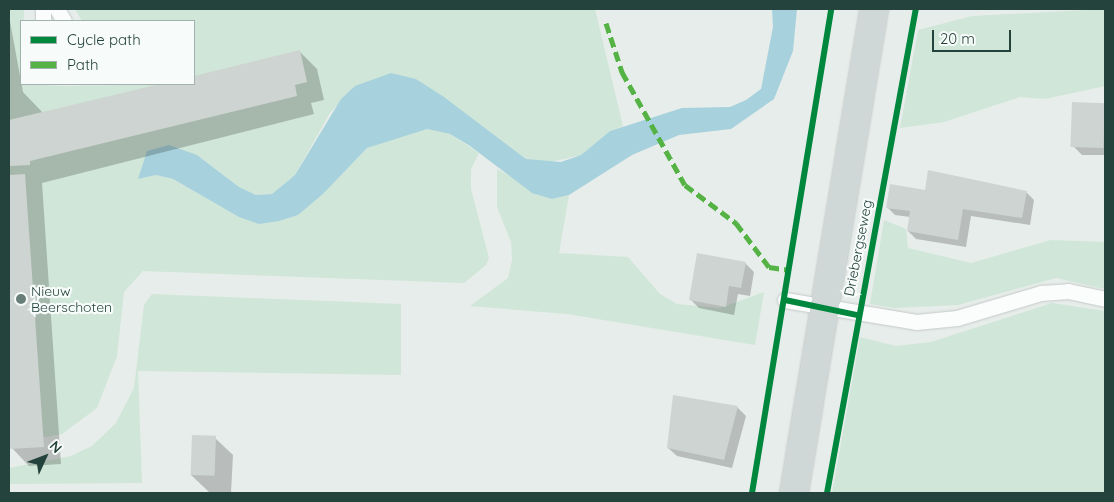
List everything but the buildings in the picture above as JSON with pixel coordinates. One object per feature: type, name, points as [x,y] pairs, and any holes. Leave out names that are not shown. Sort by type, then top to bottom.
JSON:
[{"type":"main road","name":"Driebergseweg","points":[[794,493],[822,308],[874,9]]},
{"type":"lane","points":[[57,9],[63,20]]},
{"type":"lane","points":[[785,300],[822,308],[916,322],[958,318],[1040,293],[1068,291],[1105,299]]},
{"type":"green space","points":[[9,9],[24,9],[24,20],[20,20],[20,85],[64,86],[195,85],[195,20],[81,20],[75,9],[595,9],[623,126],[610,131],[581,155],[542,164],[526,159],[416,79],[355,86],[330,113],[295,175],[272,194],[256,195],[239,187],[197,155],[138,179],[156,175],[173,179],[239,217],[324,193],[367,148],[390,137],[427,129],[450,134],[479,153],[471,169],[471,189],[489,258],[486,265],[464,283],[143,271],[124,292],[117,356],[97,408],[62,434],[9,444]]},
{"type":"green space","points":[[1105,9],[1105,86],[1045,99],[1020,97],[944,122],[900,128],[918,30],[972,16]]},
{"type":"green space","points":[[497,169],[552,199],[569,195],[559,253],[628,257],[660,294],[677,304],[720,308],[764,292],[755,345],[567,314],[470,306],[508,278],[512,260],[511,242],[497,207]]},
{"type":"green space","points":[[884,220],[906,229],[908,248],[971,263],[1051,240],[1105,242],[1105,289],[1056,278],[958,305],[895,308],[870,304]]},
{"type":"green space","points":[[152,294],[401,304],[401,375],[138,371],[142,483],[9,484],[9,468],[71,456],[92,446],[116,423],[134,388],[144,305]]},
{"type":"green space","points":[[1052,303],[1105,311],[1105,493],[832,493],[860,337],[896,346],[931,342]]},
{"type":"water","points":[[772,9],[797,9],[793,51],[774,99],[731,129],[679,135],[632,155],[569,195],[552,199],[532,193],[470,146],[450,134],[427,129],[367,148],[324,193],[298,215],[279,221],[259,224],[239,217],[173,179],[156,175],[138,179],[147,151],[169,145],[197,155],[239,187],[256,195],[272,194],[295,175],[341,99],[355,86],[391,73],[416,79],[444,97],[526,159],[561,162],[581,155],[610,131],[682,108],[730,107],[746,100],[761,89],[773,27]]},
{"type":"marked path","points":[[606,23],[622,72],[685,185],[736,223],[769,267],[790,270]]},
{"type":"cycle path","points":[[752,493],[831,9]]},
{"type":"cycle path","points":[[827,493],[916,9]]},
{"type":"cycle path","points":[[785,300],[857,315]]},
{"type":"place","name":"Nieuw Beerschoten","points":[[21,299]]}]
